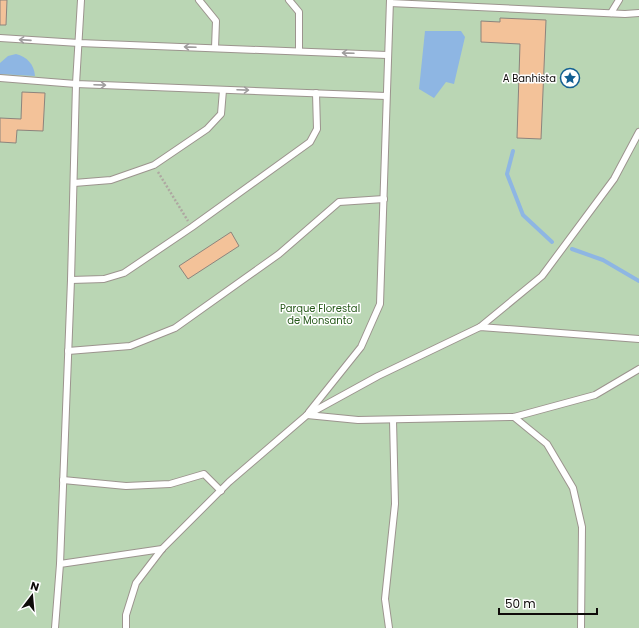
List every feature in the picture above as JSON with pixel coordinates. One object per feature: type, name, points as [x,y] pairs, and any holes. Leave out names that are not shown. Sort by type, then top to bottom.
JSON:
[{"type":"lane","points":[[55,628],[60,564],[71,280],[76,84],[81,0]]},
{"type":"lane","points":[[199,0],[216,22],[215,48]]},
{"type":"lane","points":[[289,0],[299,12],[299,51]]},
{"type":"lane","points":[[612,13],[619,0]]},
{"type":"lane","points":[[126,628],[126,615],[136,583],[162,549],[221,491],[307,415],[361,347],[380,304],[387,55],[390,1],[612,13],[639,13]]},
{"type":"lane","points":[[0,38],[79,43],[387,55]]},
{"type":"lane","points":[[0,78],[76,84],[386,96]]},
{"type":"lane","points":[[74,183],[111,180],[154,165],[207,129],[222,114],[223,90]]},
{"type":"lane","points":[[71,280],[104,279],[124,273],[192,228],[310,142],[317,129],[316,93]]},
{"type":"lane","points":[[307,415],[378,376],[480,327],[542,276],[614,179],[639,132]]},
{"type":"lane","points":[[68,351],[130,346],[175,328],[279,254],[339,202],[384,199]]},
{"type":"lane","points":[[480,327],[639,339]]},
{"type":"lane","points":[[307,415],[358,420],[514,417],[595,394],[639,369]]},
{"type":"lane","points":[[514,417],[547,444],[573,488],[582,527],[581,628]]},
{"type":"lane","points":[[389,628],[385,599],[395,504],[393,420]]},
{"type":"lane","points":[[63,480],[126,486],[170,484],[204,474],[221,491]]},
{"type":"lane","points":[[60,564],[162,549]]},
{"type":"path","points":[[154,165],[192,228]]},
{"type":"green space","name":"Parque Florestal de Monsanto","points":[[0,0],[639,0],[639,628],[0,628]]},
{"type":"water","points":[[425,31],[461,31],[465,37],[454,84],[446,82],[434,98],[419,89]]},
{"type":"water","points":[[16,54],[29,62],[33,68],[35,76],[0,74],[0,63],[8,56]]},
{"type":"building","points":[[0,0],[7,0],[6,25],[0,25]]},
{"type":"building","points":[[500,18],[546,20],[541,139],[517,138],[520,44],[481,42],[481,21],[500,22]]},
{"type":"building","points":[[22,92],[45,93],[43,131],[17,130],[16,143],[0,142],[0,118],[21,119]]},
{"type":"building","points":[[231,232],[239,246],[188,279],[179,266]]},
{"type":"waterway","points":[[513,151],[507,174],[523,215],[552,242]]},
{"type":"waterway","points":[[572,249],[603,260],[639,281]]},
{"type":"place","name":"A Banhista","points":[[570,78]]}]
